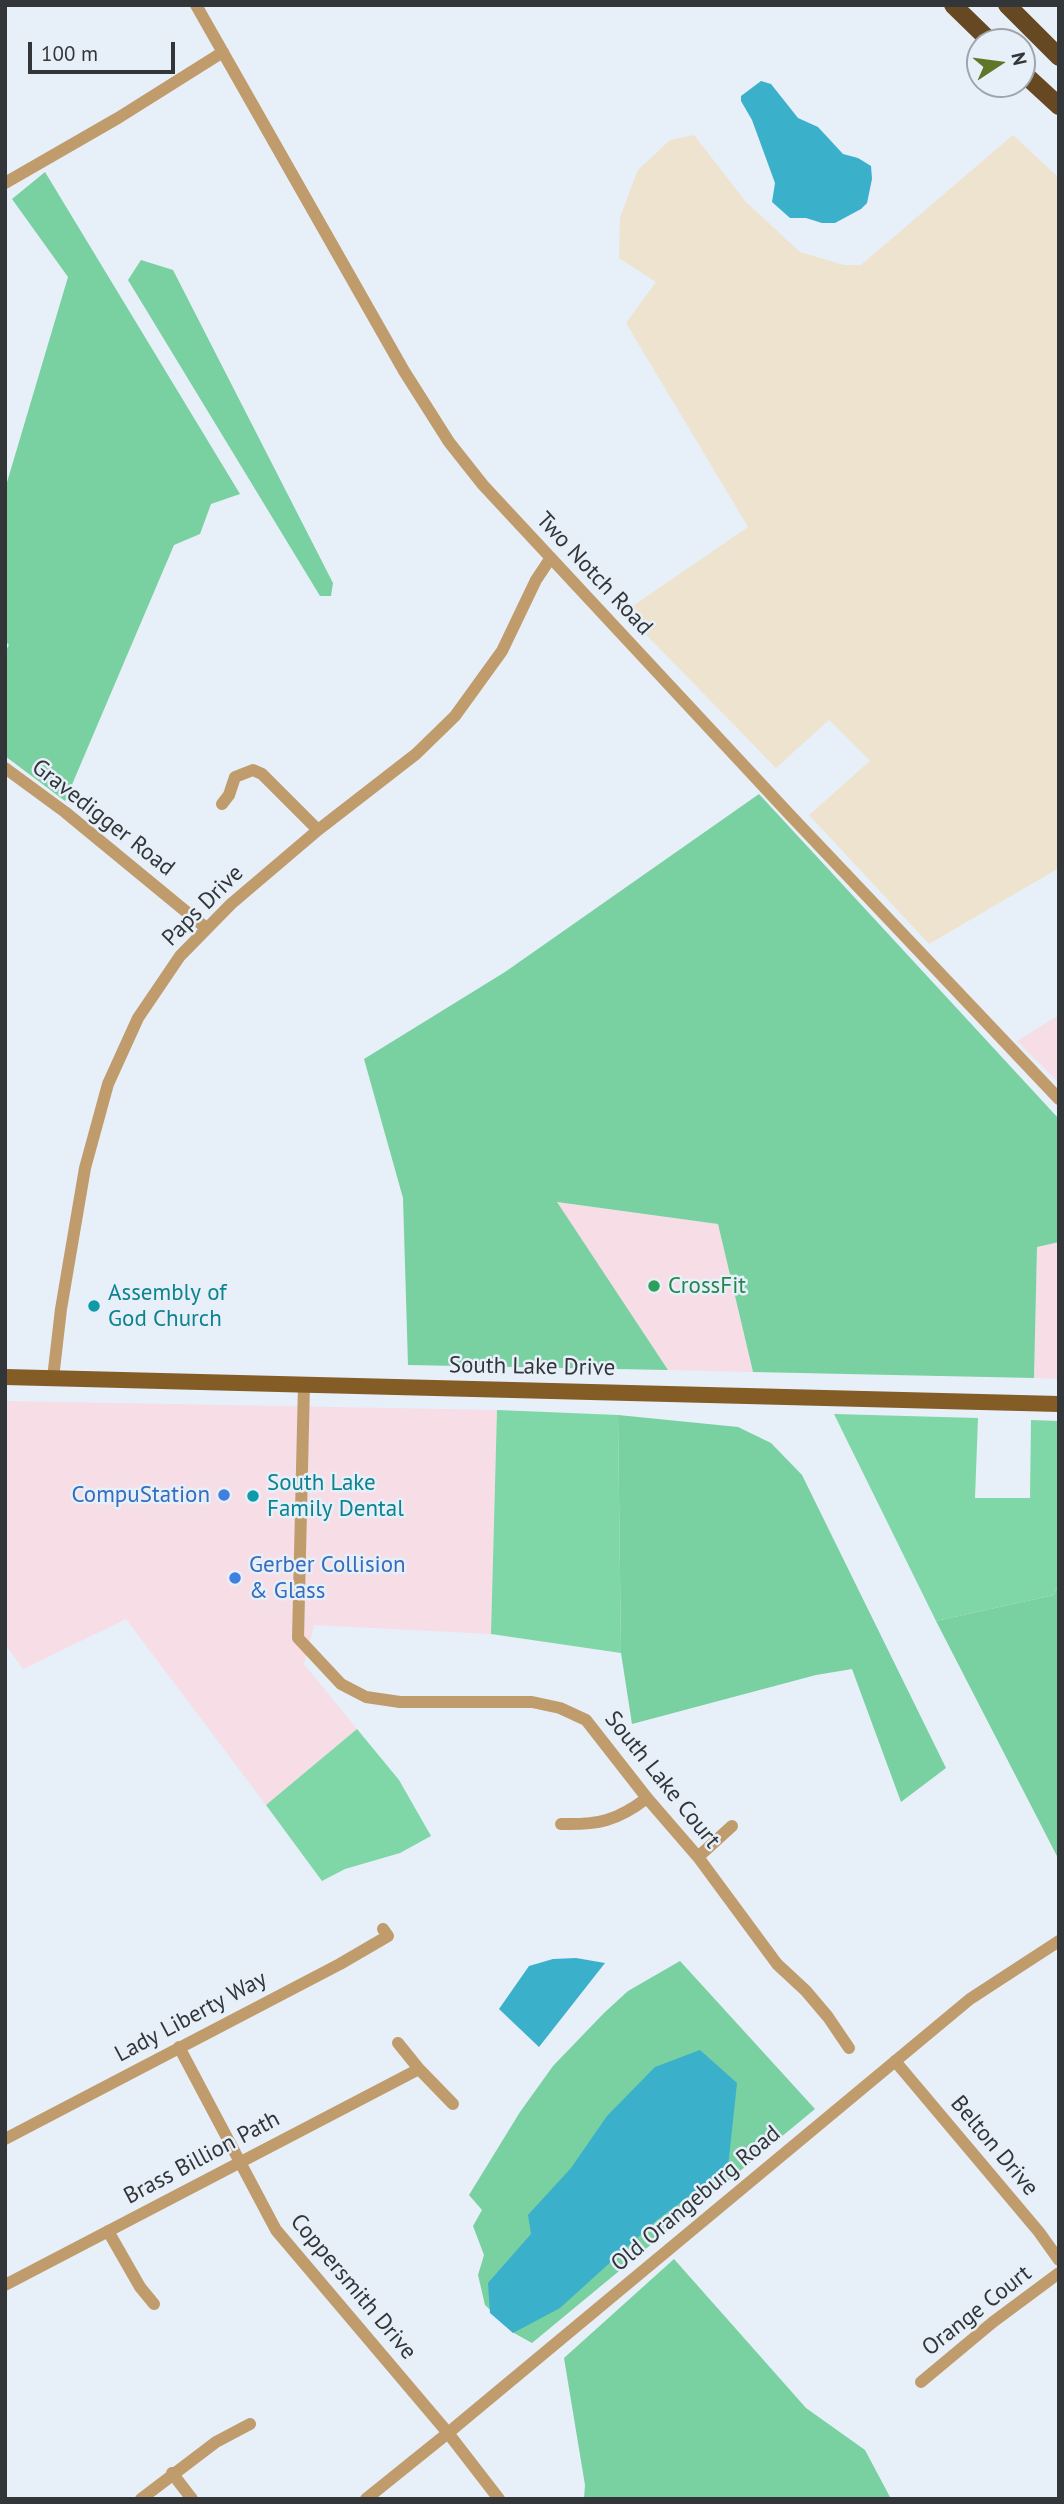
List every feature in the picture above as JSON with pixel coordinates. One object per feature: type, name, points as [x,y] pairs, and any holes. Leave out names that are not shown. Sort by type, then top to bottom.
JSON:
[{"type":"highway","points":[[953,5],[977,28]]},
{"type":"highway","points":[[1007,5],[1059,57]]},
{"type":"highway","points":[[1036,85],[1059,106]]},
{"type":"main road","name":"South Lake Drive","points":[[5,1377],[1059,1404]]},
{"type":"street","name":"Two Notch Road","points":[[196,5],[379,330],[435,420],[483,485],[1059,1098]]},
{"type":"street","points":[[5,183],[118,118],[223,52]]},
{"type":"street","name":"Paps Drive","points":[[53,1378],[61,1309],[85,1168],[108,1084],[138,1018],[180,956],[231,904],[318,830],[416,754],[455,716],[497,660],[536,580],[550,559]]},
{"type":"street","name":"Gravedigger Road","points":[[5,768],[65,812],[206,928]]},
{"type":"street","points":[[222,804],[229,796],[235,777],[253,770],[262,774],[318,830]]},
{"type":"street","name":"South Lake Court","points":[[304,1384],[298,1638],[341,1684],[366,1698],[400,1702],[532,1702],[560,1708],[586,1720],[647,1798],[698,1857],[777,1964],[806,1990],[849,2048]]},
{"type":"street","points":[[561,1824],[598,1824],[632,1809],[647,1798]]},
{"type":"street","points":[[698,1857],[732,1826]]},
{"type":"street","name":"Lady Liberty Way","points":[[5,2139],[340,1964],[388,1936],[383,1929]]},
{"type":"street","name":"Old Orangeburg Road","points":[[366,2499],[970,1999],[1059,1941]]},
{"type":"street","points":[[398,2043],[453,2104]]},
{"type":"street","name":"Coppersmith Drive","points":[[179,2047],[276,2230],[448,2433],[499,2499]]},
{"type":"street","name":"Belton Drive","points":[[895,2061],[1039,2232],[1059,2260]]},
{"type":"street","name":"Brass Billion Path","points":[[5,2284],[419,2069]]},
{"type":"street","points":[[108,2231],[139,2287],[154,2304]]},
{"type":"street","name":"Orange Court","points":[[921,2382],[1059,2273]]},
{"type":"street","points":[[141,2499],[216,2442],[250,2424]]},
{"type":"street","points":[[172,2473],[192,2499]]},
{"type":"shaded area","points":[[694,135],[746,202],[800,252],[844,265],[861,265],[1013,135],[1059,178],[1059,868],[929,944],[809,815],[870,761],[829,720],[776,768],[624,612],[748,527],[626,323],[656,282],[619,258],[620,217],[638,170],[670,140]]},
{"type":"shaded area","points":[[1059,1015],[1059,1083],[1017,1041]]},
{"type":"shaded area","points":[[556,1202],[718,1224],[753,1372],[668,1370]]},
{"type":"shaded area","points":[[1059,1242],[1059,1379],[1034,1378],[1037,1247]]},
{"type":"shaded area","points":[[5,1401],[497,1410],[491,1634],[314,1625],[304,1664],[357,1729],[266,1805],[126,1619],[23,1669],[5,1644]]},
{"type":"green space","points":[[45,172],[240,494],[211,504],[200,534],[174,545],[65,801],[5,756],[5,652],[9,645],[5,641],[5,489],[68,277],[12,199]]},
{"type":"green space","points":[[141,260],[173,270],[333,583],[331,596],[320,596],[128,280]]},
{"type":"green space","points":[[759,794],[1059,1119],[1059,1242],[1037,1247],[1034,1378],[753,1372],[718,1224],[557,1202],[668,1370],[408,1365],[403,1198],[364,1059],[505,972]]},
{"type":"green space","points":[[497,1410],[618,1415],[621,1653],[491,1634]]},
{"type":"green space","points":[[834,1414],[978,1418],[975,1498],[1030,1498],[1031,1420],[1059,1421],[1059,1583],[1054,1595],[936,1621]]},
{"type":"green space","points":[[618,1415],[738,1427],[771,1443],[802,1475],[946,1768],[901,1802],[852,1669],[816,1675],[632,1724],[621,1653]]},
{"type":"green space","points":[[1059,1583],[1059,1860],[936,1621],[1054,1595]]},
{"type":"green space","points":[[357,1729],[399,1780],[431,1836],[400,1853],[345,1869],[322,1881],[266,1805]]},
{"type":"green space","points":[[680,1961],[815,2109],[532,2343],[514,2333],[485,2305],[478,2275],[484,2255],[473,2226],[482,2210],[469,2195],[520,2112],[553,2066],[628,1991]]},
{"type":"green space","points":[[674,2259],[806,2408],[865,2450],[891,2499],[584,2499],[585,2485],[564,2358]]},
{"type":"water","points":[[761,81],[771,84],[798,118],[818,127],[843,154],[858,158],[871,166],[872,179],[867,203],[861,209],[835,223],[822,223],[806,218],[790,218],[772,202],[775,183],[752,120],[741,101],[741,96]]},
{"type":"water","points":[[576,1958],[605,1963],[539,2047],[499,2009],[529,1966],[553,1959]]},
{"type":"water","points":[[700,2050],[737,2083],[728,2167],[657,2220],[560,2308],[513,2333],[490,2313],[488,2283],[531,2234],[528,2215],[571,2168],[607,2116],[655,2067]]},
{"type":"place","name":"CrossFit","points":[[654,1286]]},
{"type":"place","name":"Assembly of God Church","points":[[94,1306]]},
{"type":"place","name":"CompuStation","points":[[224,1495]]},
{"type":"place","name":"South Lake Family Dental","points":[[253,1496]]},
{"type":"place","name":"Gerber Collision & Glass","points":[[235,1578]]}]
